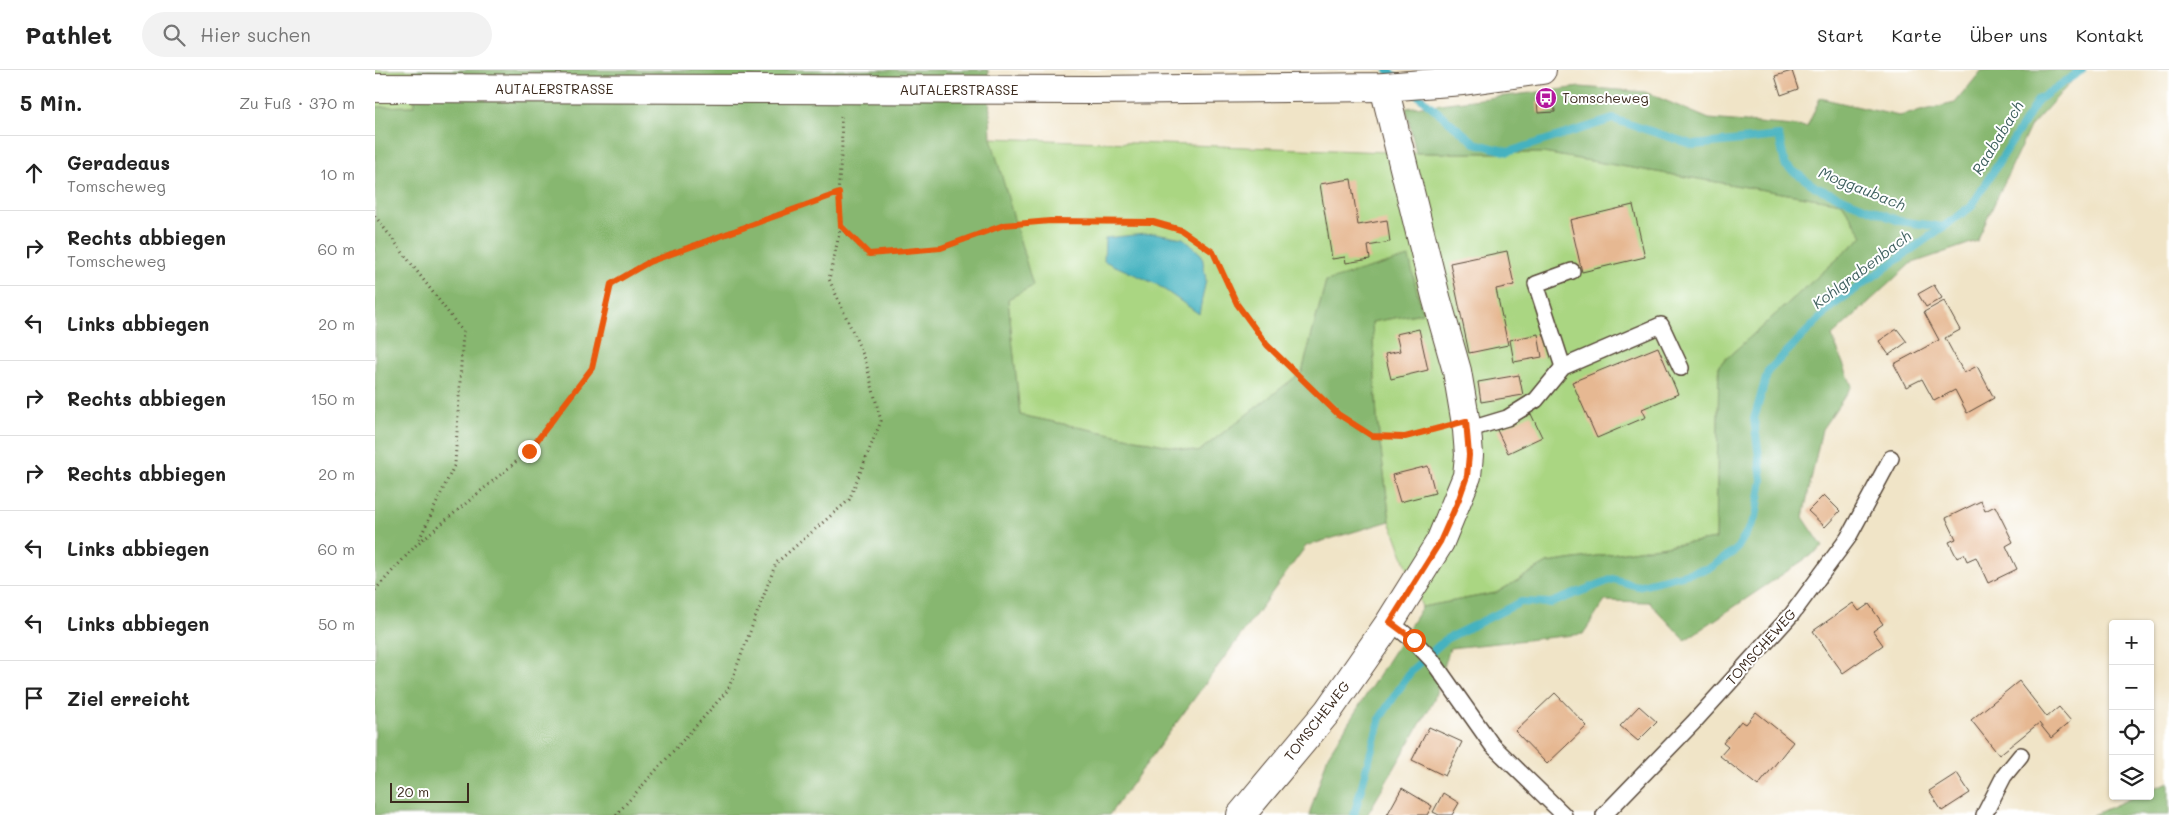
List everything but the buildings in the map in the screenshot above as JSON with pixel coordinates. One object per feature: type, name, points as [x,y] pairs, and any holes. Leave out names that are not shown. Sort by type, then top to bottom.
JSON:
[{"type":"main road","name":"AUTALERSTRASSE","points":[[375,88],[840,90],[1396,86],[1463,81],[1542,70]]},
{"type":"main road","name":"TOMSCHEWEG","points":[[1241,815],[1328,711],[1390,622],[1440,542],[1467,476],[1469,455],[1457,371],[1436,297],[1396,86]]},
{"type":"lane","points":[[1563,368],[1537,284],[1572,271]]},
{"type":"lane","points":[[1466,426],[1507,418],[1536,400],[1563,368],[1661,326],[1681,368]]},
{"type":"lane","name":"TOMSCHEWEG","points":[[1604,815],[1693,724],[1792,614],[1848,538],[1891,458]]},
{"type":"lane","points":[[1390,622],[1414,640],[1432,660],[1492,745],[1564,815]]},
{"type":"lane","points":[[1984,815],[2004,776],[2021,755]]},
{"type":"path","points":[[616,815],[728,690],[775,563],[849,500],[881,421],[865,359],[829,279],[841,226],[839,193],[843,146],[840,90]]},
{"type":"path","points":[[375,590],[417,544],[529,451],[592,368],[611,284],[649,262],[839,193]]},
{"type":"path","points":[[375,216],[463,332],[455,464],[417,544]]},
{"type":"path","points":[[841,226],[869,254],[941,248],[1004,225],[1050,221],[1153,222],[1181,230],[1213,252],[1237,304],[1267,345],[1338,414],[1372,436],[1405,437],[1466,426]]},
{"type":"green space","points":[[375,70],[415,70],[414,106],[375,107]]},
{"type":"green space","points":[[415,70],[988,70],[991,138],[1033,286],[1008,299],[1020,415],[1198,452],[1302,372],[1326,281],[1409,257],[1422,313],[1372,322],[1377,419],[1390,521],[1306,546],[1109,815],[375,815],[375,107],[414,106]]},
{"type":"green space","points":[[1982,70],[2082,70],[2030,127],[1977,241],[1910,264],[1832,336],[1852,386],[1822,429],[1803,517],[1823,547],[1685,640],[1649,602],[1605,601],[1583,634],[1450,648],[1433,702],[1367,815],[1309,815],[1328,755],[1422,607],[1496,593],[1547,563],[1716,539],[1719,365],[1863,236],[1842,203],[1543,153],[1416,153],[1406,108],[1580,87],[1645,92],[1709,119],[1807,127],[1820,98],[1899,116],[1955,103]]},
{"type":"green space","points":[[991,138],[1416,153],[1543,153],[1842,203],[1863,236],[1719,365],[1716,539],[1547,563],[1496,593],[1422,607],[1390,521],[1377,419],[1372,322],[1422,313],[1326,281],[1302,372],[1198,452],[1020,415]]},
{"type":"green space","points":[[2169,782],[2169,815],[2093,815],[2127,800],[2154,800],[2154,788]]},
{"type":"water","points":[[1155,233],[1183,238],[1202,255],[1206,280],[1199,314],[1156,284],[1104,261],[1105,238]]},
{"type":"waterway","name":"Moggaubach","points":[[1388,70],[1398,79]]},
{"type":"waterway","name":"Kohlgrabenbach","points":[[1354,815],[1380,718],[1411,671],[1446,639],[1521,602],[1551,603],[1613,579],[1637,586],[1710,568],[1736,550],[1756,517],[1762,480],[1754,419],[1768,371],[1832,306],[1971,207],[2038,100],[2082,70]]},
{"type":"waterway","name":"Moggaubach","points":[[1415,93],[1475,143],[1508,152],[1613,119],[1694,145],[1779,136],[1785,165],[1817,188],[1899,221],[1943,227]]},
{"type":"place","name":"Tomscheweg","points":[[1546,98]]},
{"type":"route","points":[[529,451],[592,368],[611,284],[649,262],[839,193],[841,226],[869,254],[941,248],[1004,225],[1050,221],[1153,222],[1181,230],[1213,252],[1237,304],[1267,345],[1338,414],[1372,436],[1405,437],[1466,421],[1469,455],[1467,476],[1459,499],[1440,542],[1390,622],[1414,640]]},
{"type":"water label","name":"Raababach","points":[[1998,138]]}]
